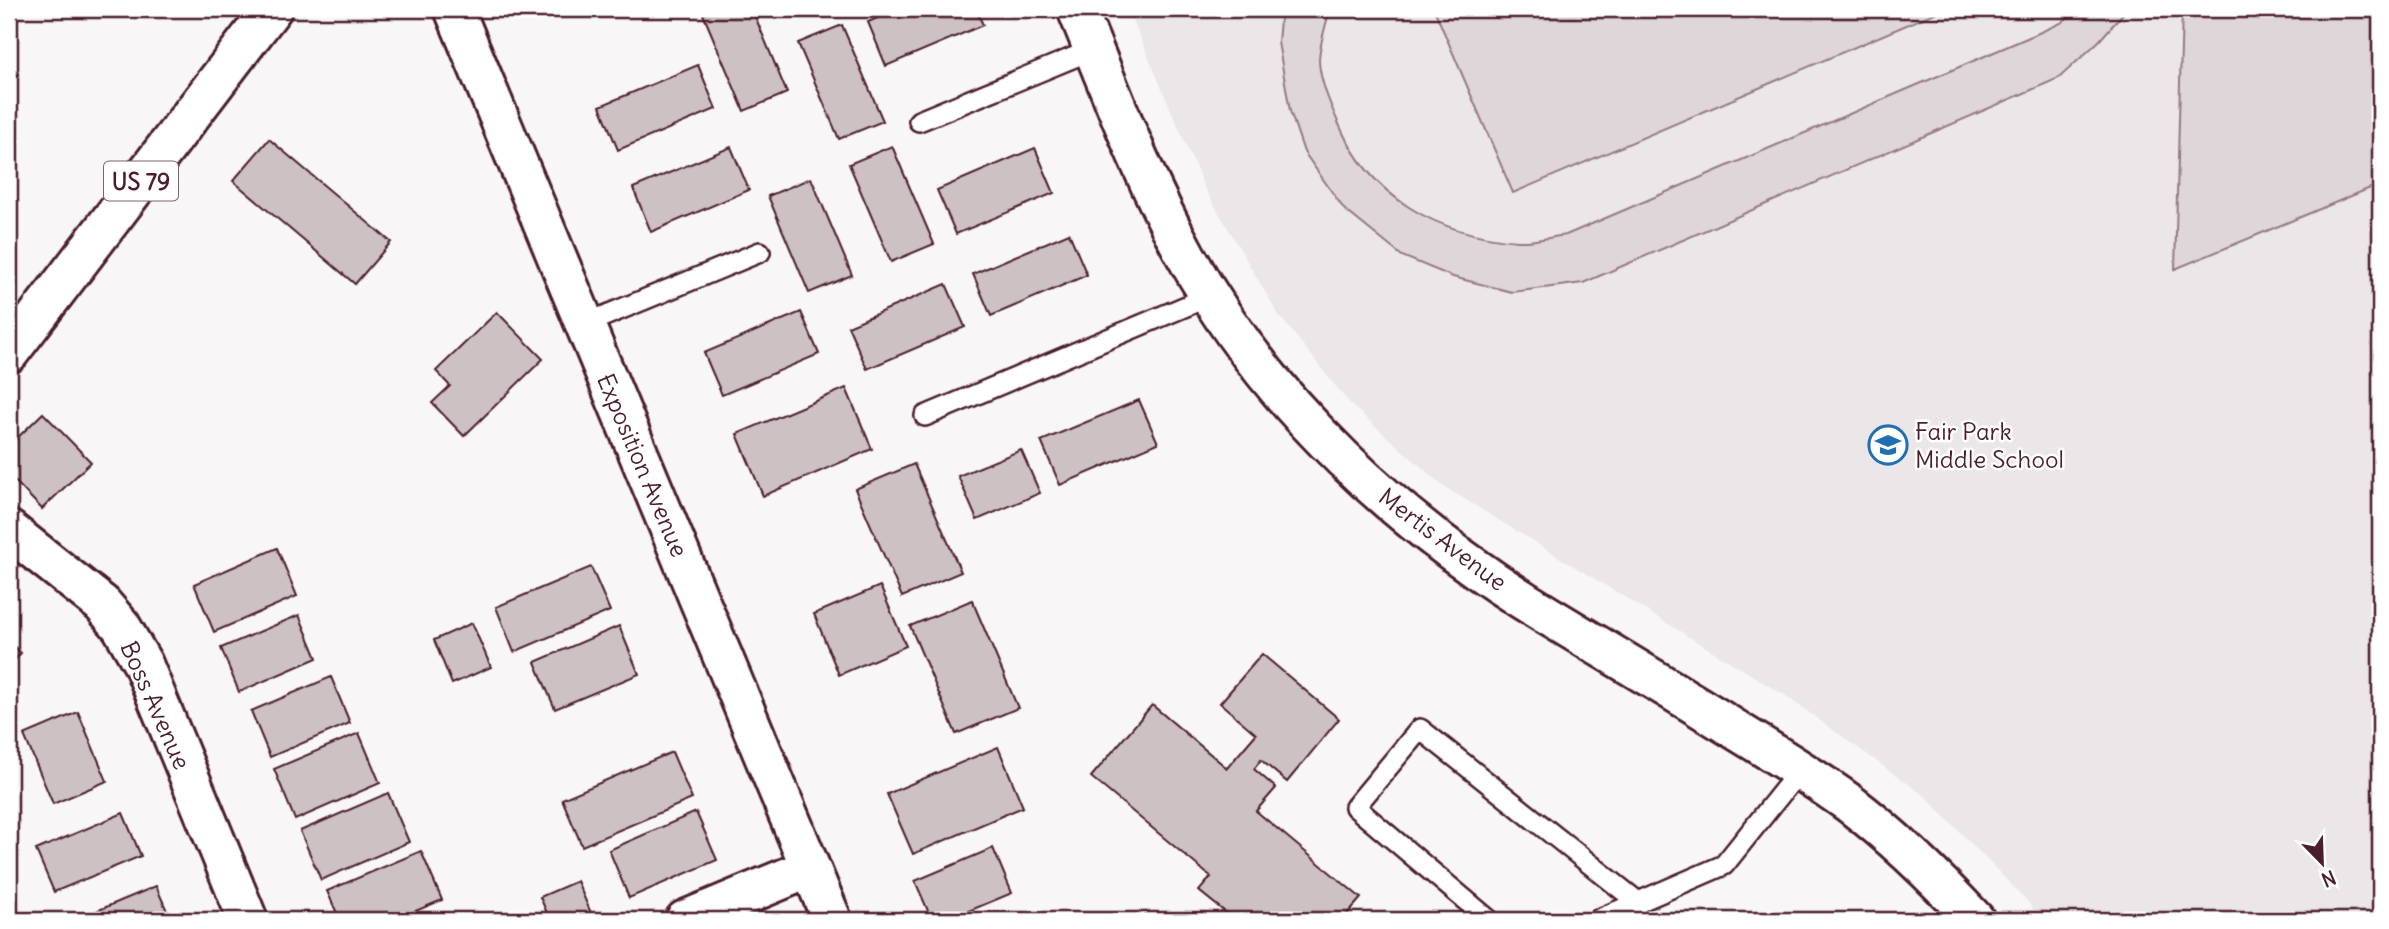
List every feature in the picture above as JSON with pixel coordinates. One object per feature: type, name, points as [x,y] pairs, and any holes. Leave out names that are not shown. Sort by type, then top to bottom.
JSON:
[{"type":"street","name":"US 79","points":[[9,353],[272,9]]},
{"type":"street","name":"Exposition Avenue","points":[[454,9],[832,920]]},
{"type":"street","name":"Mertis Avenue","points":[[1077,9],[1157,201],[1210,296],[1278,391],[1374,486],[1425,529],[1546,614],[1849,803],[1897,842],[1941,883],[1975,920]]},
{"type":"street","name":"Boss Avenue","points":[[9,530],[102,604],[121,626],[143,664],[248,920]]},
{"type":"street","points":[[685,920],[810,868]]},
{"type":"lane","points":[[919,121],[1094,49]]},
{"type":"lane","points":[[584,324],[760,252]]},
{"type":"lane","points":[[925,416],[1210,296]]},
{"type":"lane","points":[[1489,920],[1355,807],[1420,729],[1639,903]]},
{"type":"lane","points":[[1597,920],[1724,865],[1800,770]]},
{"type":"shaded area","name":"Fair Park Middle School","points":[[1128,9],[2380,9],[2380,920],[2040,920],[2029,903],[1925,796],[1786,696],[1443,486],[1350,404],[1278,314],[1204,187]]},
{"type":"shaded area","points":[[1281,9],[1330,9],[1319,55],[1323,84],[1352,149],[1368,172],[1410,208],[1434,221],[1461,231],[1524,241],[1566,235],[2034,35],[2061,23],[2078,9],[2127,9],[2099,41],[2059,78],[1583,283],[1512,292],[1453,277],[1402,256],[1344,209],[1304,152],[1290,111],[1278,42]]},
{"type":"shaded area","points":[[1434,9],[1944,9],[1513,193]]},
{"type":"shaded area","points":[[2182,9],[2380,9],[2380,184],[2175,269]]},
{"type":"building","points":[[715,9],[752,9],[787,93],[744,111],[703,14]]},
{"type":"building","points":[[899,9],[976,9],[983,25],[886,66],[868,22]]},
{"type":"building","points":[[842,25],[883,121],[839,139],[798,43]]},
{"type":"building","points":[[698,65],[716,109],[618,150],[600,106]]},
{"type":"building","points":[[269,139],[391,242],[355,284],[233,181]]},
{"type":"building","points":[[892,146],[934,244],[891,262],[849,164]]},
{"type":"building","points":[[731,147],[749,190],[651,232],[633,188]]},
{"type":"building","points":[[1035,148],[1054,193],[956,234],[937,190]]},
{"type":"building","points":[[811,178],[852,275],[809,293],[768,196]]},
{"type":"building","points":[[1069,233],[1087,275],[991,316],[973,274]]},
{"type":"building","points":[[946,284],[965,327],[867,369],[848,326]]},
{"type":"building","points":[[497,312],[543,359],[464,436],[432,403],[450,386],[436,371]]},
{"type":"building","points":[[801,312],[819,354],[722,395],[704,353]]},
{"type":"building","points":[[846,388],[872,449],[763,496],[737,434]]},
{"type":"building","points":[[1139,400],[1158,443],[1060,485],[1041,441]]},
{"type":"building","points":[[43,413],[91,462],[42,509],[9,475],[9,446]]},
{"type":"building","points":[[1021,450],[1040,493],[977,520],[958,476]]},
{"type":"building","points":[[914,464],[961,572],[902,597],[855,489]]},
{"type":"building","points":[[277,548],[297,596],[214,632],[194,584]]},
{"type":"building","points":[[591,567],[610,611],[514,652],[496,607]]},
{"type":"building","points":[[880,586],[906,646],[839,675],[814,614]]},
{"type":"building","points":[[972,600],[1018,708],[956,734],[910,626]]},
{"type":"building","points":[[299,615],[317,658],[239,692],[221,648]]},
{"type":"building","points":[[472,623],[491,667],[452,684],[434,640]]},
{"type":"building","points":[[619,626],[639,674],[555,709],[535,662]]},
{"type":"building","points":[[9,641],[21,653],[9,666]]},
{"type":"building","points":[[1262,654],[1339,719],[1287,782],[1261,760],[1254,769],[1276,788],[1256,811],[1361,898],[1342,920],[1235,920],[1199,891],[1211,877],[1091,777],[1152,705],[1227,768],[1256,734],[1220,703]]},
{"type":"building","points":[[331,677],[350,723],[270,757],[251,711]]},
{"type":"building","points":[[78,712],[107,781],[53,804],[24,735]]},
{"type":"building","points":[[359,733],[380,783],[295,820],[274,769]]},
{"type":"building","points":[[998,747],[1023,807],[913,854],[887,794]]},
{"type":"building","points":[[672,752],[692,799],[582,846],[562,799]]},
{"type":"building","points":[[388,793],[409,842],[321,880],[300,831]]},
{"type":"building","points":[[696,812],[717,860],[629,898],[609,850]]},
{"type":"building","points":[[123,813],[141,856],[54,892],[36,850]]},
{"type":"building","points":[[993,848],[1012,893],[947,920],[932,920],[915,881]]},
{"type":"building","points":[[421,851],[442,900],[394,920],[340,920],[327,891]]},
{"type":"building","points":[[577,881],[594,920],[550,920],[540,897]]},
{"type":"building","points":[[156,886],[171,920],[75,920]]},
{"type":"place","name":"Fair Park Middle School","points":[[1888,445]]}]
